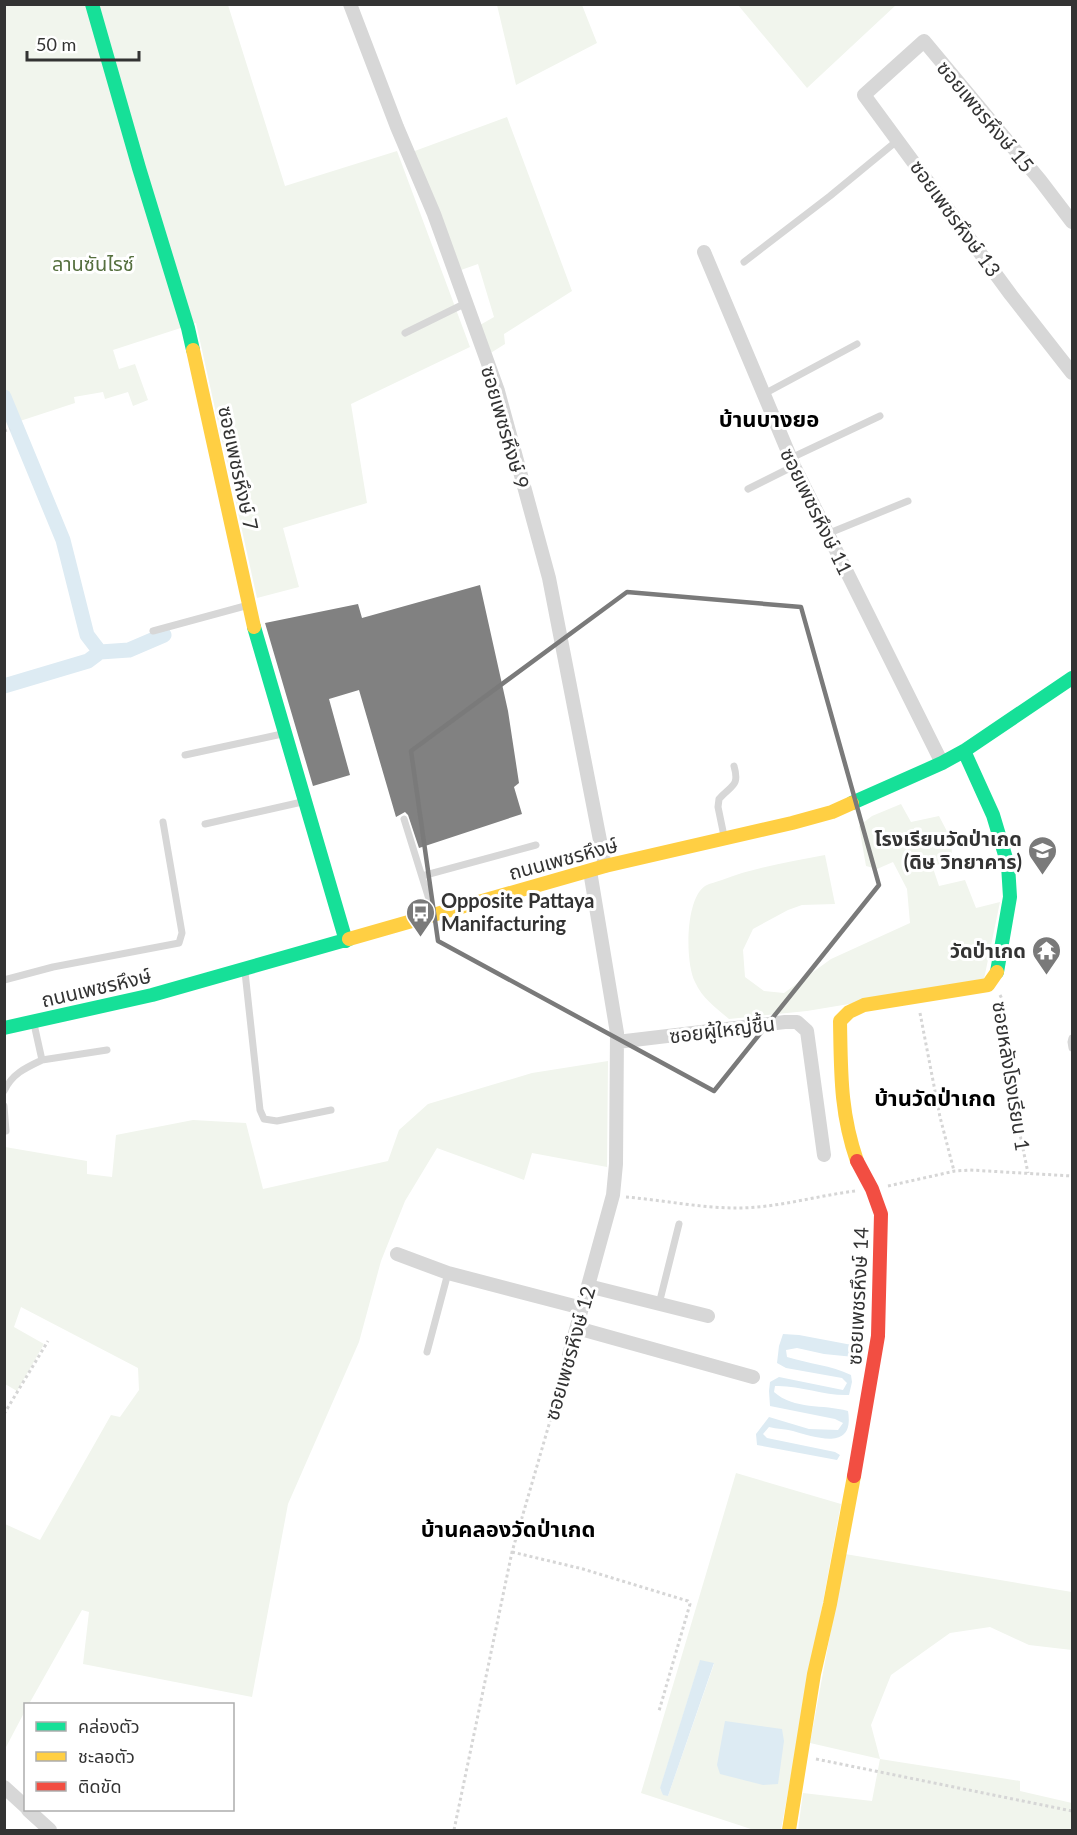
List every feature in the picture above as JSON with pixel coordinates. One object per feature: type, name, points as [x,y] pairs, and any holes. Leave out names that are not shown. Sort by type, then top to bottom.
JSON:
[{"type":"street","name":"ซอยเพชรหึงษ์ 7","points":[[92,4],[188,328],[248,606],[346,941]]},
{"type":"street","name":"ซอยเพชรหึงษ์ 9","points":[[350,4],[397,127],[434,214],[498,391],[549,578],[605,866]]},
{"type":"street","name":"ซอยเพชรหึงษ์ 15","points":[[894,68],[924,41],[1040,180],[1072,222]]},
{"type":"street","name":"ซอยเพชรหึงษ์ 13","points":[[894,68],[864,95],[1011,295],[1072,373]]},
{"type":"street","name":"ซอยเพชรหึงษ์ 11","points":[[704,252],[793,463],[942,763]]},
{"type":"street","name":"ถนนเพชรหึงษ์","points":[[4,1028],[152,995],[605,866],[792,824],[832,812],[942,763],[1072,678]]},
{"type":"street","points":[[964,750],[1001,833],[1010,884],[997,972],[993,980]]},
{"type":"street","name":"ซอยเพชรหึงษ์ 12","points":[[569,1354],[613,1195],[617,1111],[617,1042],[590,871]]},
{"type":"street","name":"ซอยเพชรหึงษ์ 14","points":[[789,1830],[814,1674],[834,1581],[878,1336],[881,1214],[872,1189],[856,1160],[841,1096],[840,1021],[856,1007],[978,987],[988,985],[993,980]]},
{"type":"street","name":"ซอยผู้ใหญ่ชื้น","points":[[617,1042],[797,1022],[807,1031],[824,1155]]},
{"type":"street","points":[[397,1254],[448,1273],[582,1308]]},
{"type":"street","points":[[588,1286],[708,1316]]},
{"type":"street","points":[[577,1328],[753,1377]]},
{"type":"street","points":[[4,1787],[24,1805]]},
{"type":"street","points":[[30,1811],[50,1830]]},
{"type":"lane","points":[[744,262],[898,140]]},
{"type":"lane","points":[[405,333],[466,303]]},
{"type":"lane","points":[[764,394],[858,344]]},
{"type":"lane","points":[[748,489],[880,416]]},
{"type":"lane","points":[[827,534],[908,501]]},
{"type":"lane","points":[[153,632],[248,606]]},
{"type":"lane","points":[[185,755],[285,733]]},
{"type":"lane","points":[[725,839],[718,807],[719,799],[736,782],[734,766]]},
{"type":"lane","points":[[205,824],[305,802]]},
{"type":"lane","points":[[404,819],[434,915]]},
{"type":"lane","points":[[4,980],[53,967],[179,943],[182,933],[163,822]]},
{"type":"lane","points":[[422,876],[536,845]]},
{"type":"lane","points":[[244,969],[260,1110],[264,1119],[277,1121],[331,1110]]},
{"type":"lane","points":[[34,1021],[42,1060]]},
{"type":"lane","points":[[1072,1038],[1072,1048]]},
{"type":"lane","points":[[4,1091],[15,1075],[42,1060],[107,1050]]},
{"type":"lane","points":[[4,1106],[6,1131]]},
{"type":"lane","points":[[659,1304],[679,1224]]},
{"type":"lane","points":[[427,1353],[448,1273]]},
{"type":"path","points":[[4,431],[10,429]]},
{"type":"path","name":"ซอยหลังโรงเรียน 1","points":[[993,980],[1005,1005],[1010,1086],[1028,1173]]},
{"type":"path","points":[[917,997],[940,1117],[955,1171]]},
{"type":"path","points":[[613,1195],[736,1208],[782,1205],[827,1194],[872,1189],[955,1171],[1072,1176]]},
{"type":"path","points":[[4,1414],[48,1341]]},
{"type":"path","name":"ซอยเพชรหึงษ์ 12","points":[[454,1830],[512,1552],[569,1354]]},
{"type":"path","points":[[512,1552],[583,1569],[688,1601],[690,1604],[659,1711]]},
{"type":"path","points":[[802,1756],[1072,1811]]},
{"type":"highlighted area","points":[[627,592],[801,607],[879,885],[714,1091],[438,941],[411,751]]},
{"type":"green space","name":"ลานซันไรซ์","points":[[4,5],[228,5],[285,186],[397,151],[470,347],[351,404],[367,503],[283,528],[299,587],[257,598],[196,323],[113,350],[119,369],[135,364],[148,400],[133,406],[128,392],[105,399],[103,392],[74,397],[75,403],[20,421],[4,387]]},
{"type":"green space","points":[[497,5],[582,5],[597,43],[516,85]]},
{"type":"green space","points":[[738,5],[896,5],[807,88]]},
{"type":"green space","points":[[507,117],[572,291],[504,334],[505,344],[489,354],[480,325],[494,317],[478,264],[461,270],[412,152]]},
{"type":"green space","points":[[901,804],[911,822],[939,816],[951,839],[952,855],[933,868],[939,886],[965,880],[976,908],[1000,902],[984,979],[975,983],[807,1011],[729,1019],[701,993],[692,973],[688,947],[690,917],[698,893],[709,884],[734,875],[825,855],[835,904],[802,905],[788,910],[753,929],[743,950],[745,977],[764,991],[784,993],[831,959],[910,923],[907,889],[893,862],[877,869],[866,866],[859,826],[872,816]]},
{"type":"green space","points":[[608,1061],[607,1167],[532,1153],[524,1180],[437,1148],[405,1201],[381,1261],[359,1342],[288,1504],[252,1697],[83,1664],[89,1612],[82,1610],[30,1703],[24,1703],[24,1713],[5,1749],[5,1524],[40,1540],[111,1415],[120,1417],[139,1390],[138,1368],[21,1307],[14,1327],[44,1344],[17,1391],[5,1384],[5,1147],[87,1161],[87,1174],[112,1177],[116,1135],[193,1120],[246,1123],[263,1189],[388,1161],[399,1130],[428,1104],[532,1073]]},
{"type":"green space","points":[[736,1473],[841,1504],[781,1830],[754,1830],[641,1793]],"holes":[[[700,1661],[714,1664],[668,1796],[660,1789]]]},
{"type":"green space","points":[[845,1554],[1072,1592],[1072,1650],[1029,1645],[990,1627],[950,1633],[891,1675],[871,1725],[880,1759],[810,1743]]},
{"type":"green space","points":[[880,1759],[1020,1781],[1020,1791],[1072,1803],[1072,1830],[798,1830],[803,1793],[872,1801]]},
{"type":"shaded area","points":[[783,1334],[852,1345],[857,1349],[854,1357],[797,1348],[786,1350],[787,1357],[851,1375],[849,1395],[784,1386],[775,1386],[774,1392],[790,1402],[848,1411],[849,1424],[845,1432],[831,1439],[769,1427],[763,1434],[767,1438],[835,1452],[840,1455],[837,1460],[757,1445],[756,1434],[769,1417],[809,1429],[838,1430],[843,1423],[835,1419],[770,1406],[770,1382],[779,1377],[843,1390],[847,1383],[842,1378],[786,1368],[777,1363]]},
{"type":"shaded area","points":[[700,1660],[714,1663],[668,1796],[663,1795],[660,1788]]},
{"type":"shaded area","points":[[725,1721],[782,1729],[784,1741],[778,1784],[763,1785],[720,1774],[717,1765]]},
{"type":"building","points":[[480,585],[508,711],[519,783],[514,787],[522,814],[419,848],[408,815],[405,812],[396,817],[359,690],[329,699],[350,775],[313,786],[265,623],[358,604],[362,618]]},
{"type":"waterway","points":[[4,397],[63,540],[87,635],[100,652],[129,650],[164,635]]},
{"type":"waterway","points":[[4,686],[88,661],[100,652]]},
{"type":"traffic: fast","points":[[92,4],[193,350]]},
{"type":"traffic: fast","points":[[254,627],[346,941]]},
{"type":"traffic: fast","points":[[852,803],[964,751],[1072,678]]},
{"type":"traffic: fast","points":[[964,751],[993,815],[1008,865],[1010,897],[997,972]]},
{"type":"traffic: fast","points":[[4,1028],[152,995],[349,939]]},
{"type":"traffic: slow","points":[[193,350],[254,627]]},
{"type":"traffic: slow","points":[[349,939],[605,866],[792,823],[832,812],[852,803]]},
{"type":"traffic: slow","points":[[857,1161],[844,1109],[840,1021],[849,1012],[864,1005],[988,985],[997,972]]},
{"type":"traffic: slow","points":[[789,1830],[814,1674],[830,1604],[854,1476]]},
{"type":"traffic: jam","points":[[854,1476],[878,1336],[881,1214],[872,1189],[857,1161]]},
{"type":"place","name":"โรงเรียนวัดป่าเกด (ดิษ วิทยาคาร)","points":[[1043,876]]},
{"type":"place","name":"Opposite Pattaya Manifacturing","points":[[420,938]]},
{"type":"place","name":"วัดป่าเกด","points":[[1047,976]]},
{"type":"district","name":"บ้านบางยอ","points":[[769,418]]},
{"type":"district","name":"บ้านวัดป่าเกด","points":[[935,1097]]},
{"type":"district","name":"บ้านคลองวัดป่าเกด","points":[[508,1528]]}]
